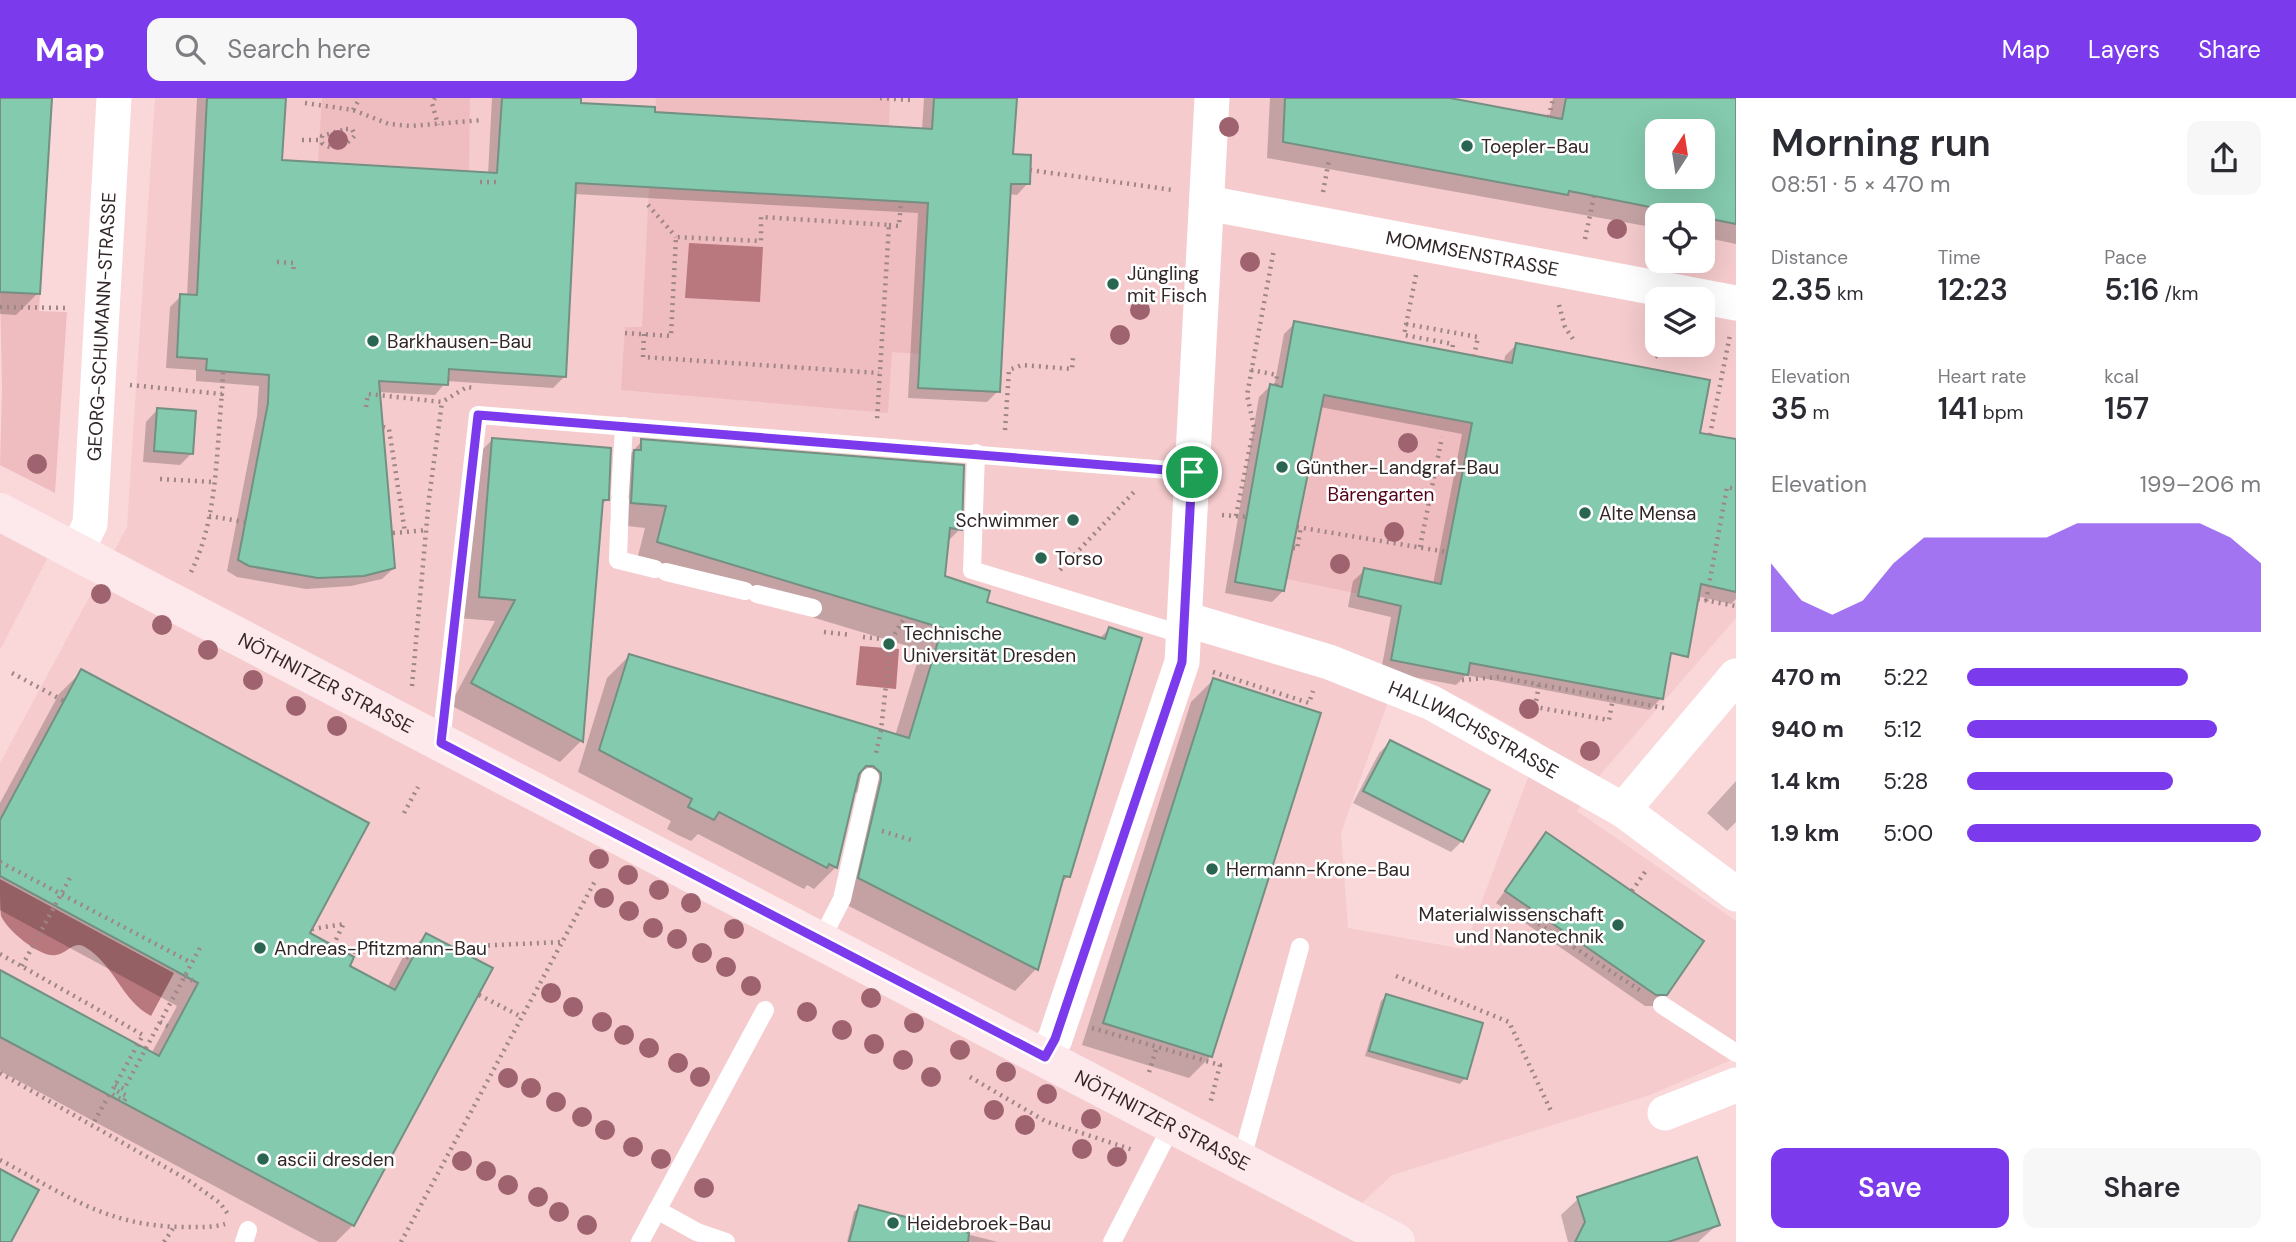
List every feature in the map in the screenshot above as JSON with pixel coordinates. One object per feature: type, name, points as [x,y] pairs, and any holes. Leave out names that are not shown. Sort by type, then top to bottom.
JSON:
[{"type":"street","name":"GEORG-SCHUMANN-STRASSE","points":[[76,552],[90,524],[114,98]]},
{"type":"street","points":[[1045,1057],[1055,1039],[1095,925],[1184,639],[1212,98]]},
{"type":"street","name":"MOMMSENSTRASSE","points":[[1207,203],[1736,303]]},
{"type":"street","name":"NÖTHNITZER STRASSE","points":[[0,512],[1045,1057],[1165,1141],[1241,1162],[1396,1242]]},
{"type":"street","name":"HALLWACHSSTRASSE","points":[[1184,639],[1329,662],[1432,703],[1623,810],[1736,894]]},
{"type":"street","points":[[1623,810],[1736,676]]},
{"type":"street","points":[[1665,1113],[1736,1085]]},
{"type":"lane","points":[[441,743],[478,415],[1192,472]]},
{"type":"lane","points":[[624,426],[618,560],[813,608]]},
{"type":"lane","points":[[976,453],[972,570],[1184,639]]},
{"type":"lane","points":[[820,942],[842,899],[870,776]]},
{"type":"lane","points":[[1241,1162],[1300,947]]},
{"type":"lane","points":[[1662,1005],[1736,1053]]},
{"type":"lane","points":[[640,1242],[765,1010]]},
{"type":"lane","points":[[1112,1242],[1165,1141]]},
{"type":"lane","points":[[657,1210],[697,1232],[726,1242]]},
{"type":"path","points":[[353,110],[360,98]]},
{"type":"path","points":[[435,98],[432,103],[438,125]]},
{"type":"path","points":[[880,98],[910,100]]},
{"type":"path","points":[[1549,117],[1553,98]]},
{"type":"path","points":[[305,103],[353,110],[389,124],[438,125],[483,120]]},
{"type":"path","points":[[352,129],[355,132],[352,140],[340,147],[326,147],[321,140],[322,136],[332,131],[352,129]]},
{"type":"path","points":[[302,140],[321,140]]},
{"type":"path","points":[[1325,182],[1329,160]]},
{"type":"path","points":[[1030,170],[1165,187],[1207,203]]},
{"type":"path","points":[[480,181],[497,182]]},
{"type":"path","points":[[1591,214],[1594,196]]},
{"type":"path","points":[[648,205],[677,237],[761,241],[761,217],[899,226],[901,201]]},
{"type":"path","points":[[1236,516],[1254,427],[1247,394],[1280,217]]},
{"type":"path","points":[[877,421],[889,225]]},
{"type":"path","points":[[625,332],[671,336],[677,237]]},
{"type":"path","points":[[1422,243],[1404,335],[1453,344],[1452,352]]},
{"type":"path","points":[[277,262],[294,263],[293,273]]},
{"type":"path","points":[[1710,435],[1736,303]]},
{"type":"path","points":[[0,307],[102,309]]},
{"type":"path","points":[[1563,319],[1576,342]]},
{"type":"path","points":[[1406,324],[1478,337],[1474,356]]},
{"type":"path","points":[[644,334],[643,357],[879,373]]},
{"type":"path","points":[[1001,370],[1021,365],[1072,369],[1073,358]]},
{"type":"path","points":[[1005,430],[1009,370]]},
{"type":"path","points":[[1251,370],[1277,375],[1276,385]]},
{"type":"path","points":[[201,552],[209,516],[223,371]]},
{"type":"path","points":[[134,385],[222,394]]},
{"type":"path","points":[[415,658],[442,402]]},
{"type":"path","points":[[383,427],[389,429],[395,449],[405,532]]},
{"type":"path","points":[[1254,427],[1261,429]]},
{"type":"path","points":[[1420,547],[1442,437]]},
{"type":"path","points":[[160,479],[213,482]]},
{"type":"path","points":[[1706,601],[1727,487],[1736,489]]},
{"type":"path","points":[[1055,595],[1060,571],[1136,489]]},
{"type":"path","points":[[209,516],[245,522]]},
{"type":"path","points":[[1293,548],[1297,548],[1299,527],[1447,552]]},
{"type":"path","points":[[393,533],[428,530]]},
{"type":"path","points":[[1698,599],[1736,606]]},
{"type":"path","points":[[876,754],[890,643],[905,617]]},
{"type":"path","points":[[827,632],[851,635]]},
{"type":"path","points":[[863,637],[890,643]]},
{"type":"path","points":[[1184,639],[1309,703]]},
{"type":"path","points":[[12,673],[64,701]]},
{"type":"path","points":[[1464,680],[1499,677],[1645,705]]},
{"type":"path","points":[[1539,685],[1535,707],[1609,720],[1614,698]]},
{"type":"path","points":[[404,813],[418,787]]},
{"type":"path","points":[[0,862],[192,963]]},
{"type":"path","points":[[16,870],[19,864]]},
{"type":"path","points":[[22,966],[71,876]]},
{"type":"path","points":[[44,885],[47,879]]},
{"type":"path","points":[[401,1242],[595,881]]},
{"type":"path","points":[[1533,910],[1528,917],[1662,1005]]},
{"type":"path","points":[[312,929],[344,924],[333,946]]},
{"type":"path","points":[[453,947],[562,942]]},
{"type":"path","points":[[115,1085],[124,1089],[201,946]]},
{"type":"path","points":[[346,952],[417,949]]},
{"type":"path","points":[[394,950],[411,959]]},
{"type":"path","points":[[0,954],[143,1035],[113,1089],[127,1096],[124,1101],[110,1093],[93,1125]]},
{"type":"path","points":[[185,976],[198,984]]},
{"type":"path","points":[[1396,976],[1509,1023],[1551,1111]]},
{"type":"path","points":[[478,995],[522,1017]]},
{"type":"path","points":[[160,1022],[173,1029]]},
{"type":"path","points":[[1090,1027],[1220,1065],[1215,1084]]},
{"type":"path","points":[[1147,1078],[1157,1047]]},
{"type":"path","points":[[0,1073],[188,1180],[220,1203],[232,1221],[214,1227],[149,1226],[103,1215],[0,1160]]},
{"type":"path","points":[[970,1077],[1045,1121],[1165,1141]]},
{"type":"path","points":[[164,1242],[174,1227]]},
{"type":"shaded area","name":"Technische Universität Dresden","points":[[155,98],[1736,98],[1736,618],[1600,775],[1577,811],[1736,921],[1736,1058],[1650,1095],[1392,1175],[1334,1229],[1360,1242],[0,1242],[0,763],[127,527]],"holes":[[[1399,671],[1471,703],[1541,743],[1464,949],[1348,928],[1341,833]]]},
{"type":"shaded area","points":[[689,243],[763,247],[760,302],[685,298]]},
{"type":"shaded area","points":[[0,533],[48,557],[0,650]]},
{"type":"shaded area","points":[[860,646],[899,649],[896,689],[856,685]]},
{"type":"shaded area","points":[[0,879],[174,973],[151,1016],[132,1001],[104,963],[85,947],[77,945],[60,954],[49,955],[33,948],[17,936],[1,916]]},
{"type":"green space","points":[[322,98],[470,98],[469,172],[318,161]]},
{"type":"green space","points":[[656,98],[890,98],[889,126],[655,112]]},
{"type":"green space","points":[[649,187],[928,203],[920,354],[892,352],[888,413],[621,390],[625,327],[642,327]]},
{"type":"green space","points":[[0,292],[40,294],[39,311],[67,312],[55,493],[0,465]]},
{"type":"green space","name":"Bärengarten","points":[[1324,395],[1472,423],[1433,625],[1402,602],[1392,574],[1364,568],[1359,594],[1287,579]]},
{"type":"building","points":[[0,98],[52,98],[40,294],[0,292]]},
{"type":"building","name":"Barkhausen-Bau","points":[[207,98],[286,98],[282,160],[497,173],[502,98],[581,98],[581,103],[655,107],[655,112],[932,129],[934,98],[1017,98],[1013,154],[1031,155],[1030,184],[1011,184],[1000,392],[918,388],[928,203],[576,183],[566,377],[449,369],[448,385],[379,381],[395,568],[364,576],[318,578],[249,566],[238,560],[268,403],[269,375],[206,370],[207,359],[177,357],[180,294],[197,295]]},
{"type":"building","name":"Toepler-Bau","points":[[1285,98],[1450,98],[1562,119],[1566,98],[1736,98],[1736,224],[1715,220],[1715,203],[1645,203],[1645,206],[1569,191],[1568,195],[1283,142]]},
{"type":"building","name":"Alte Mensa","points":[[1294,321],[1512,363],[1516,343],[1710,380],[1700,433],[1736,439],[1736,592],[1701,584],[1688,657],[1671,653],[1663,699],[1470,663],[1468,675],[1391,660],[1401,606],[1358,596],[1364,568],[1441,584],[1472,423],[1324,395],[1284,591],[1235,582],[1270,384],[1282,387]]},
{"type":"building","points":[[157,408],[196,411],[193,454],[154,451]]},
{"type":"building","points":[[492,438],[611,448],[609,500],[603,500],[583,742],[471,683],[515,600],[479,597]]},
{"type":"building","points":[[641,439],[964,465],[962,530],[950,528],[945,576],[990,591],[987,602],[1105,639],[1109,627],[1142,638],[1070,877],[1064,876],[1038,970],[858,878],[881,780],[881,773],[873,766],[866,766],[859,774],[837,868],[829,864],[827,868],[719,812],[714,820],[688,807],[692,799],[599,750],[629,654],[909,738],[942,628],[657,542],[666,506],[631,503],[634,450],[641,450]]},
{"type":"building","name":"Andreas-Pfitzmann-Bau","points":[[81,669],[369,823],[310,933],[354,957],[350,966],[395,990],[426,933],[493,968],[354,1226],[0,1037],[0,970],[159,1056],[198,983],[0,876],[0,820]]},
{"type":"building","name":"Hermann-Krone-Bau","points":[[1213,678],[1321,713],[1212,1057],[1103,1023]]},
{"type":"building","points":[[1390,740],[1490,790],[1463,842],[1363,791]]},
{"type":"building","name":"Materialwissenschaft und Nanotechnik","points":[[1546,832],[1704,941],[1667,995],[1656,995],[1505,891]]},
{"type":"building","points":[[1386,994],[1483,1023],[1467,1079],[1369,1051]]},
{"type":"building","points":[[1697,1157],[1720,1225],[1668,1242],[1575,1242],[1585,1222],[1577,1197]]},
{"type":"building","points":[[0,1169],[39,1190],[11,1242],[0,1242]]},
{"type":"building","name":"Heidebroek-Bau","points":[[859,1205],[969,1233],[968,1242],[849,1242]]},
{"type":"place","name":"Toepler-Bau","points":[[1467,146]]},
{"type":"place","name":"Jüngling mit Fisch","points":[[1113,284]]},
{"type":"place","name":"Barkhausen-Bau","points":[[373,341]]},
{"type":"place","name":"Günther-Landgraf-Bau","points":[[1282,467]]},
{"type":"place","name":"Alte Mensa","points":[[1585,513]]},
{"type":"place","name":"Schwimmer","points":[[1073,520]]},
{"type":"place","name":"Torso","points":[[1041,558]]},
{"type":"place","name":"Technische Universität Dresden","points":[[889,644]]},
{"type":"place","name":"Hermann-Krone-Bau","points":[[1212,869]]},
{"type":"place","name":"Materialwissenschaft und Nanotechnik","points":[[1618,925]]},
{"type":"place","name":"Andreas-Pfitzmann-Bau","points":[[260,948]]},
{"type":"place","name":"ascii dresden","points":[[263,1159]]},
{"type":"place","name":"Heidebroek-Bau","points":[[893,1223]]},
{"type":"route","points":[[478,415],[1133,465],[1192,472],[1182,662],[1055,1039],[1045,1057],[441,743],[478,415]]}]
